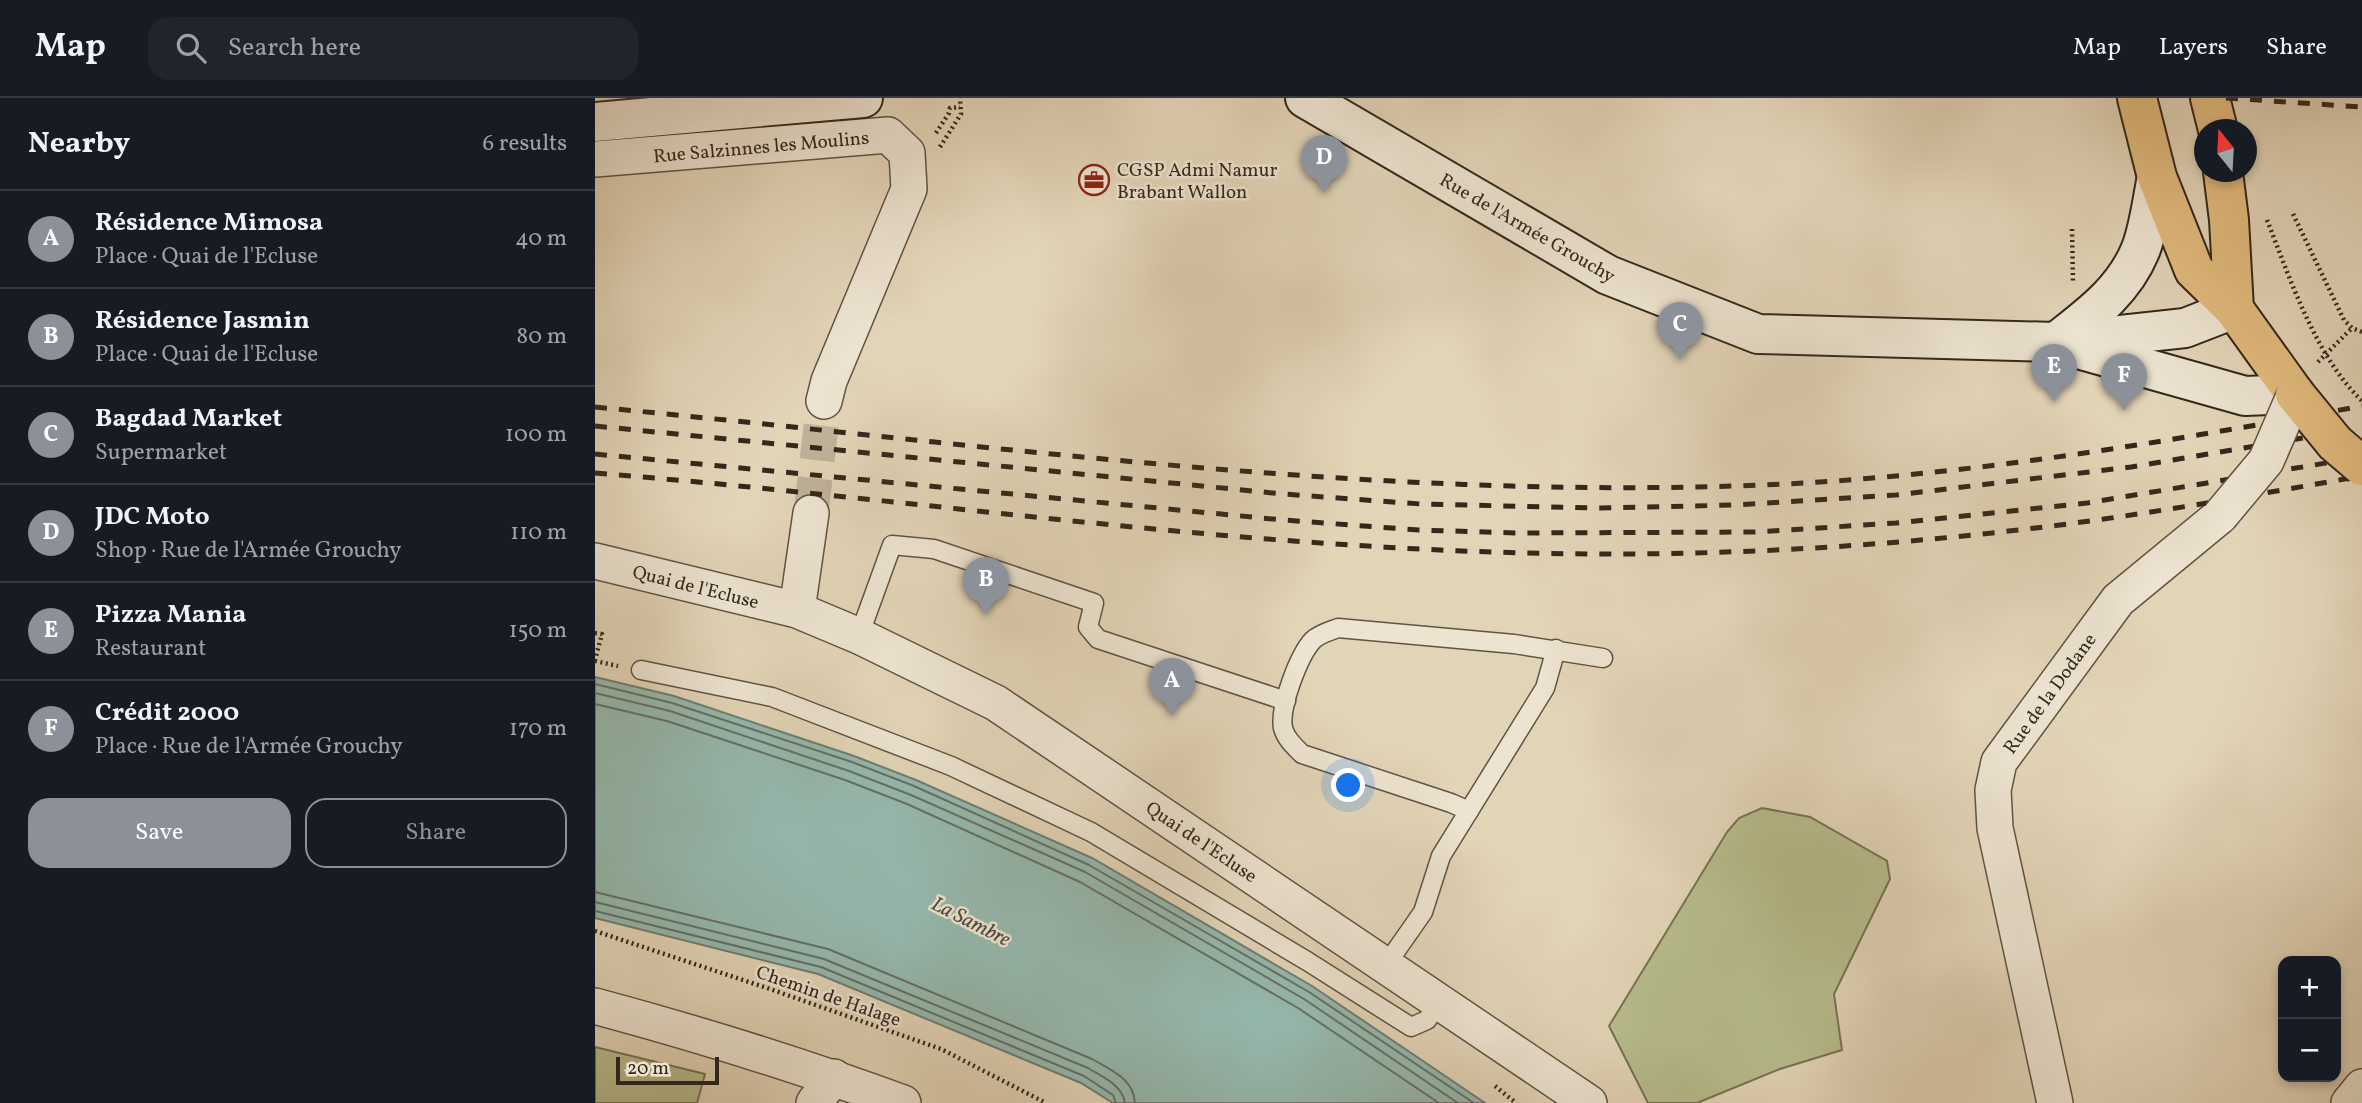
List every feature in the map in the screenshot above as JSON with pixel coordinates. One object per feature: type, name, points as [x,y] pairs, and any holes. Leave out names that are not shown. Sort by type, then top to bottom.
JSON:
[{"type":"main road","points":[[2137,98],[2157,177],[2194,270],[2234,309],[2295,394],[2335,443],[2362,466]]},
{"type":"main road","points":[[2224,182],[2234,309]]},
{"type":"street","points":[[595,122],[863,98]]},
{"type":"street","name":"Rue de l'Armée Grouchy","points":[[1305,98],[1608,275],[1758,334],[2056,342],[2185,328],[2234,309]]},
{"type":"street","name":"Rue Salzinnes les Moulins","points":[[595,159],[888,135],[907,153],[909,190],[829,381],[824,401]]},
{"type":"street","points":[[2056,342],[2094,313],[2118,289],[2141,250],[2157,177]]},
{"type":"street","name":"Rue de l'Armée Grouchy","points":[[2056,342],[2245,396],[2295,394]]},
{"type":"street","name":"Rue de la Dodane","points":[[2055,1103],[1995,828],[1993,790],[1999,762],[2118,600],[2220,516],[2266,461],[2295,394]]},
{"type":"street","points":[[797,610],[811,513]]},
{"type":"street","name":"Quai de l'Ecluse","points":[[595,561],[797,610],[859,636],[996,703],[1589,1103]]},
{"type":"street","points":[[595,1006],[653,1022],[824,1090],[903,1103]]},
{"type":"street","points":[[2349,1103],[2362,1087]]},
{"type":"lane","points":[[859,636],[892,545],[934,549],[1094,603],[1088,627],[1098,639],[1286,701]]},
{"type":"lane","points":[[1469,811],[1302,754],[1290,743],[1283,726],[1286,701],[1301,655],[1315,637],[1338,628],[1556,649],[1603,658]]},
{"type":"lane","points":[[1387,965],[1423,912],[1441,856],[1545,688],[1556,649]]},
{"type":"lane","points":[[641,670],[772,697],[951,766],[1091,832],[1307,961],[1411,1027],[1427,1020],[1440,1001]]},
{"type":"path","points":[[933,139],[950,107],[960,107]]},
{"type":"path","points":[[2293,214],[2344,320],[2351,328],[2362,332]]},
{"type":"path","points":[[2265,215],[2299,302],[2345,384],[2362,401]]},
{"type":"path","points":[[2326,353],[2351,328]]},
{"type":"path","points":[[595,633],[602,634],[595,661],[603,663]]},
{"type":"path","name":"Chemin de Halage","points":[[595,931],[941,1049],[1046,1103]]},
{"type":"path","points":[[1501,1090],[1516,1103]]},
{"type":"green space","points":[[1762,808],[1810,817],[1887,861],[1890,879],[1834,994],[1842,1050],[1780,1069],[1697,1103],[1648,1103],[1609,1026],[1727,832],[1739,818]]},
{"type":"green space","points":[[595,1047],[705,1074],[697,1103],[595,1103]]},
{"type":"water","name":"La Sambre","points":[[595,677],[674,696],[854,756],[916,780],[1092,858],[1312,986],[1485,1103],[1113,1103],[1081,1083],[818,974],[595,918]]},
{"type":"tunnel","points":[[811,513],[824,401]]},
{"type":"railway","points":[[2226,98],[2362,107]]},
{"type":"railway","points":[[595,407],[1021,451],[1306,476],[1591,488],[1813,482],[1971,468],[2206,434],[2362,406]]},
{"type":"railway","points":[[595,426],[1283,494],[1421,504],[1594,508],[1737,505],[1896,495],[2131,467],[2362,428]]},
{"type":"railway","points":[[595,454],[1283,520],[1419,530],[1518,533],[1755,532],[1896,523],[2087,503],[2362,457]]},
{"type":"railway","points":[[595,473],[1294,541],[1411,549],[1589,554],[1773,550],[1957,537],[2148,512],[2362,476]]},
{"type":"place","name":"CGSP Admi Namur Brabant Wallon","points":[[1094,180]]},
{"type":"place","name":"JDC Moto","points":[[1324,193]]},
{"type":"place","name":"Bagdad Market","points":[[1680,360]]},
{"type":"place","name":"Pizza Mania","points":[[2054,402]]},
{"type":"place","name":"Crédit 2000","points":[[2124,411]]},
{"type":"place","name":"Résidence Jasmin","points":[[986,615]]},
{"type":"place","name":"Résidence Mimosa","points":[[1172,716]]}]
